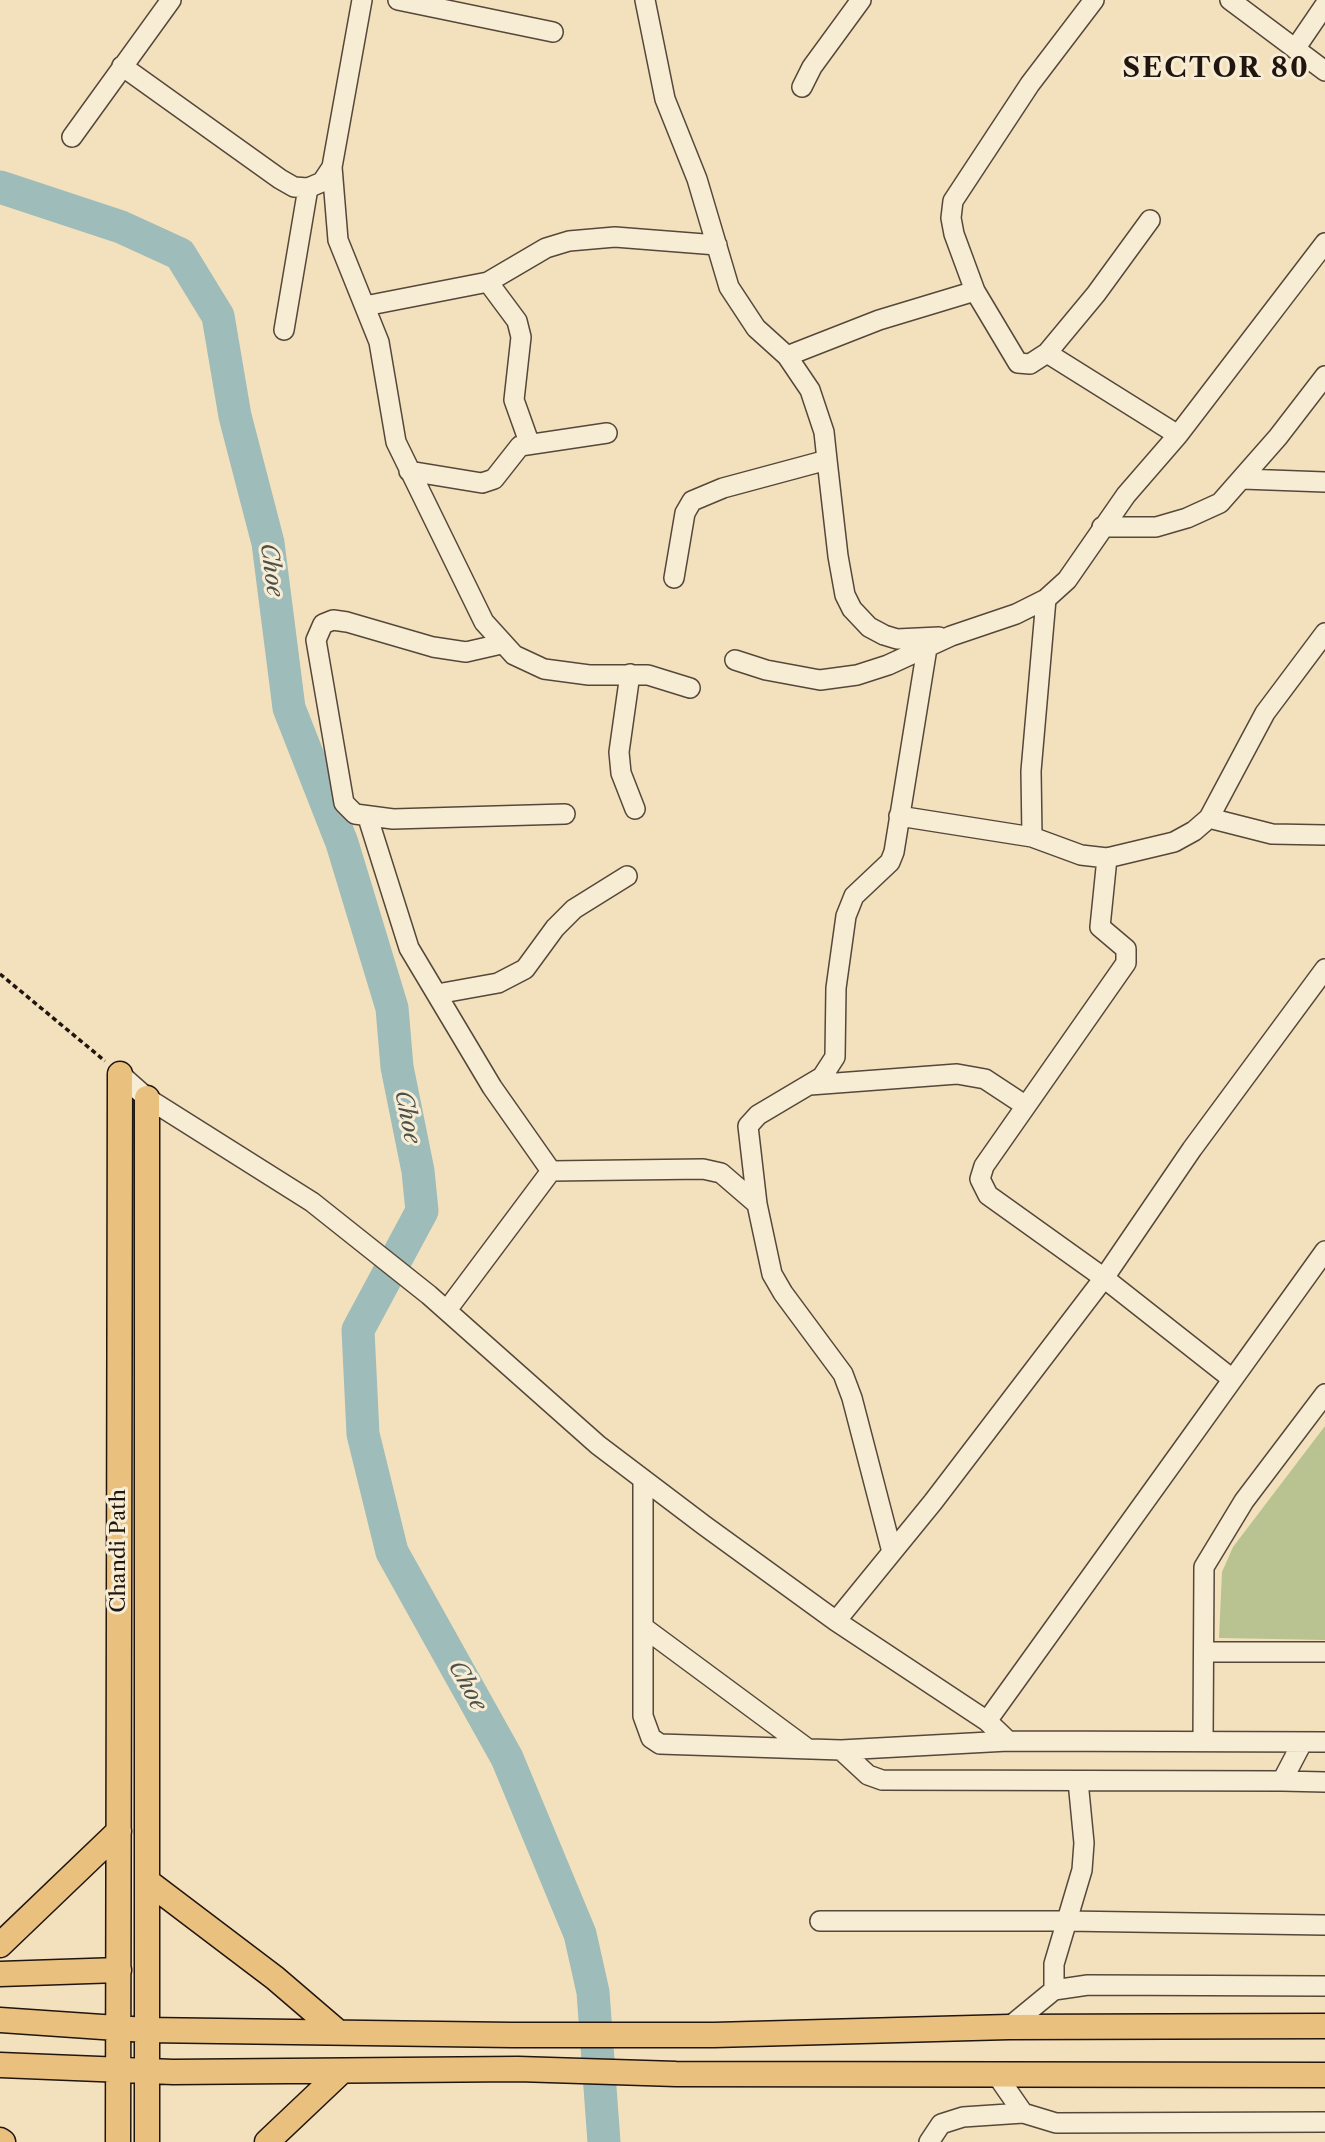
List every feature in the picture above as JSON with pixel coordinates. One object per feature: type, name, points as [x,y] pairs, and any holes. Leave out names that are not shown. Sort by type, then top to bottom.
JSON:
[{"type":"main road","name":"Chandi Path","points":[[118,2142],[120,1074]]},
{"type":"main road","name":"Chandi Path","points":[[146,1098],[147,2142]]},
{"type":"main road","points":[[0,1945],[119,1831]]},
{"type":"main road","points":[[147,1881],[275,1978],[338,2032]]},
{"type":"main road","points":[[0,1974],[118,1970]]},
{"type":"main road","points":[[0,2020],[146,2030],[512,2035],[714,2035],[1009,2027],[1325,2025]]},
{"type":"main road","points":[[0,2065],[118,2071],[518,2069],[676,2074],[1325,2075]]},
{"type":"main road","points":[[267,2142],[342,2071]]},
{"type":"street","points":[[72,137],[171,0]]},
{"type":"street","points":[[362,0],[332,167],[338,240],[365,306],[384,363],[396,442],[409,471],[484,622],[501,644],[514,654],[544,669],[589,676],[648,675],[690,688]]},
{"type":"street","points":[[398,0],[554,32]]},
{"type":"street","points":[[645,0],[665,99],[697,179],[729,287],[756,328],[787,356],[810,390],[824,432],[838,556],[845,594],[852,609],[869,627],[897,639],[951,636]]},
{"type":"street","points":[[802,87],[812,67],[861,0]]},
{"type":"street","points":[[1094,0],[1030,84],[953,201],[951,218],[954,234],[975,292],[1018,363],[1030,364],[1047,353],[1096,294],[1150,220]]},
{"type":"street","points":[[1240,3],[1325,71]]},
{"type":"street","points":[[1295,48],[1325,5]]},
{"type":"street","points":[[122,66],[294,187],[308,188],[322,182],[332,167]]},
{"type":"street","points":[[284,330],[308,188]]},
{"type":"street","points":[[365,306],[488,282],[546,248],[569,242],[615,237],[717,245]]},
{"type":"street","points":[[735,660],[766,670],[820,680],[857,675],[951,636],[1016,614],[1046,599],[1067,580],[1102,527],[1178,435],[1325,243]]},
{"type":"street","points":[[488,282],[517,321],[522,337],[514,400],[529,443]]},
{"type":"street","points":[[787,356],[879,320],[975,292]]},
{"type":"street","points":[[1047,353],[1178,435]]},
{"type":"street","points":[[1102,527],[1156,527],[1187,519],[1220,503],[1243,479],[1325,376]]},
{"type":"street","points":[[409,471],[482,483],[494,479],[520,446],[607,433]]},
{"type":"street","points":[[674,578],[685,513],[692,501],[723,488],[827,460]]},
{"type":"street","points":[[1243,479],[1325,482]]},
{"type":"street","points":[[1032,837],[1031,771],[1046,599]]},
{"type":"street","points":[[501,644],[466,652],[433,647],[347,622],[333,620],[323,624],[316,640],[344,803],[355,814],[368,818],[428,820],[565,814]]},
{"type":"street","points":[[899,816],[1032,837],[1081,855],[1107,858],[1174,842],[1194,831],[1209,818],[1265,713],[1325,633]]},
{"type":"street","points":[[892,1552],[852,1398],[843,1374],[772,1274],[757,1204],[748,1126],[758,1115],[822,1077],[835,1057],[836,988],[849,905],[865,882],[890,862],[927,648]]},
{"type":"street","points":[[630,674],[619,752],[621,774],[635,808]]},
{"type":"street","points":[[368,818],[409,948],[492,1087],[551,1171]]},
{"type":"street","points":[[1209,818],[1272,834],[1325,835]]},
{"type":"street","points":[[1107,858],[1100,927],[1126,949],[1126,963],[984,1166],[980,1179],[988,1195],[1104,1278],[1231,1378]]},
{"type":"street","points":[[437,994],[498,983],[525,969],[555,928],[574,909],[627,876]]},
{"type":"street","points":[[836,1620],[892,1552],[1104,1278],[1192,1149],[1325,969]]},
{"type":"street","points":[[120,1074],[146,1098],[312,1202],[447,1310],[598,1445],[836,1620],[987,1721],[1008,1741]]},
{"type":"street","points":[[810,1085],[957,1074],[985,1079],[1026,1106]]},
{"type":"street","points":[[551,1171],[703,1169],[722,1173],[757,1204]]},
{"type":"street","points":[[447,1310],[551,1171]]},
{"type":"street","points":[[987,1721],[1231,1378],[1325,1251]]},
{"type":"street","points":[[1203,1741],[1204,1567],[1244,1501],[1325,1394]]},
{"type":"street","points":[[643,1479],[643,1716],[651,1738],[660,1744],[841,1750],[1008,1741],[1325,1742]]},
{"type":"street","points":[[643,1627],[808,1749]]},
{"type":"street","points":[[1204,1652],[1325,1652]]},
{"type":"street","points":[[1282,1781],[1302,1743]]},
{"type":"street","points":[[841,1750],[868,1774],[882,1780],[1325,1782]]},
{"type":"street","points":[[1054,1990],[1055,1964],[1082,1870],[1084,1843],[1079,1781]]},
{"type":"street","points":[[820,1921],[1325,1925]]},
{"type":"street","points":[[1009,2027],[1054,1990],[1088,1985],[1325,1986]]},
{"type":"street","points":[[996,2074],[1023,2113]]},
{"type":"street","points":[[929,2142],[941,2124],[963,2117],[1023,2113],[1056,2123],[1325,2122]]},
{"type":"path","points":[[0,974],[120,1074]]},
{"type":"green space","points":[[1325,1426],[1325,1640],[1219,1638],[1222,1572],[1233,1547]]},
{"type":"waterway","name":"Choe","points":[[0,187],[121,227],[180,254],[218,316],[235,416],[268,543],[289,708],[342,843],[392,1008],[397,1067],[418,1171],[422,1211],[358,1330],[363,1434],[392,1552],[507,1758],[580,1934],[593,1992],[604,2142]]},
{"type":"district","name":"SECTOR 80","points":[[1216,69]]}]
